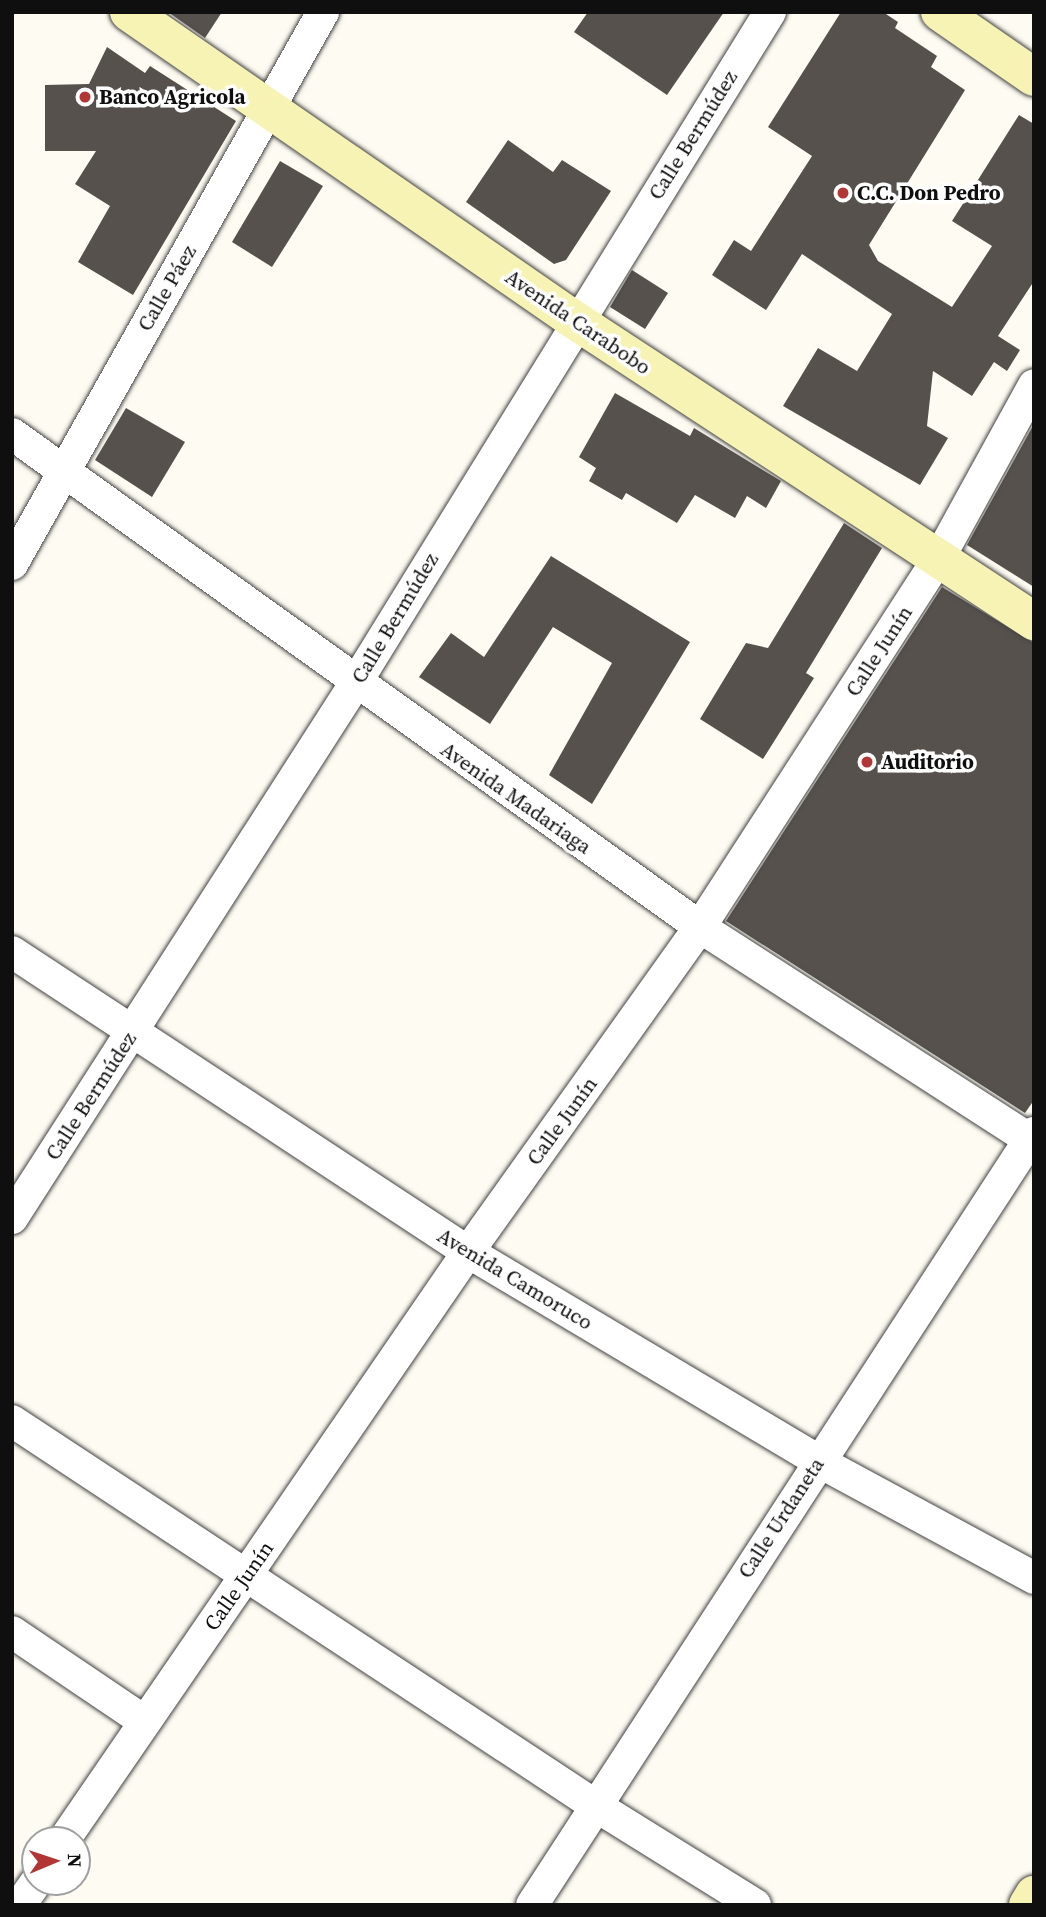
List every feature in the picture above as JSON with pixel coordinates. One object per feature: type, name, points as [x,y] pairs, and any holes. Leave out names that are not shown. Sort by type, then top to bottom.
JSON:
[{"type":"street","name":"Avenida Carabobo","points":[[129,12],[267,111],[576,321],[1034,621]]},
{"type":"street","name":"Calle Páez","points":[[12,564],[323,12]]},
{"type":"street","name":"Calle Bermúdez","points":[[12,1218],[355,684],[576,321],[770,12]]},
{"type":"street","points":[[940,12],[1034,77]]},
{"type":"street","name":"Calle Junín","points":[[73,1826],[468,1252],[700,927],[939,558],[1034,384]]},
{"type":"street","name":"Avenida Madariaga","points":[[12,434],[64,468],[355,684],[700,927],[1032,1138]]},
{"type":"street","name":"Avenida Camoruco","points":[[12,953],[468,1252],[818,1461],[1034,1578]]},
{"type":"street","name":"Calle Urdaneta","points":[[532,1905],[593,1804],[1032,1138]]},
{"type":"street","points":[[12,1422],[248,1573],[593,1804],[755,1905]]},
{"type":"street","points":[[12,1632],[144,1721]]},
{"type":"street","points":[[1028,1905],[1034,1895]]},
{"type":"building","points":[[168,12],[222,12],[205,38]]},
{"type":"building","points":[[588,12],[724,12],[667,95],[574,32]]},
{"type":"building","points":[[841,12],[883,12],[898,22],[895,28],[937,56],[931,67],[965,90],[869,245],[878,261],[952,307],[992,246],[952,221],[1019,115],[1034,124],[1034,281],[998,336],[1020,350],[1007,371],[994,362],[972,396],[933,371],[927,426],[948,438],[920,485],[783,406],[818,348],[857,371],[892,314],[802,254],[766,310],[712,275],[734,240],[751,251],[812,156],[768,127]]},
{"type":"building","points":[[107,47],[145,73],[150,66],[236,121],[133,295],[78,262],[110,206],[75,184],[96,151],[45,151],[45,85],[89,84]]},
{"type":"building","points":[[508,140],[553,172],[562,160],[611,191],[566,260],[554,264],[466,202]]},
{"type":"building","points":[[280,161],[323,186],[272,267],[232,242]]},
{"type":"building","points":[[632,270],[668,293],[645,329],[610,307]]},
{"type":"building","points":[[615,393],[690,436],[694,428],[781,481],[766,508],[747,496],[735,518],[695,495],[677,523],[626,493],[622,500],[589,481],[596,468],[579,457]]},
{"type":"building","points":[[126,408],[185,442],[152,497],[95,460]]},
{"type":"building","points":[[1034,424],[1034,587],[967,545]]},
{"type":"building","points":[[844,523],[882,548],[806,673],[814,678],[763,759],[700,719],[746,643],[768,648]]},
{"type":"building","points":[[551,556],[690,642],[592,804],[549,775],[612,663],[553,627],[490,724],[419,677],[451,633],[484,657]]},
{"type":"building","points":[[942,587],[1034,643],[1034,1100],[1025,1113],[726,921]]},
{"type":"place","name":"Banco Agricola","points":[[85,97]]},
{"type":"place","name":"C.C. Don Pedro","points":[[843,193]]},
{"type":"place","name":"Auditorio","points":[[867,762]]}]
